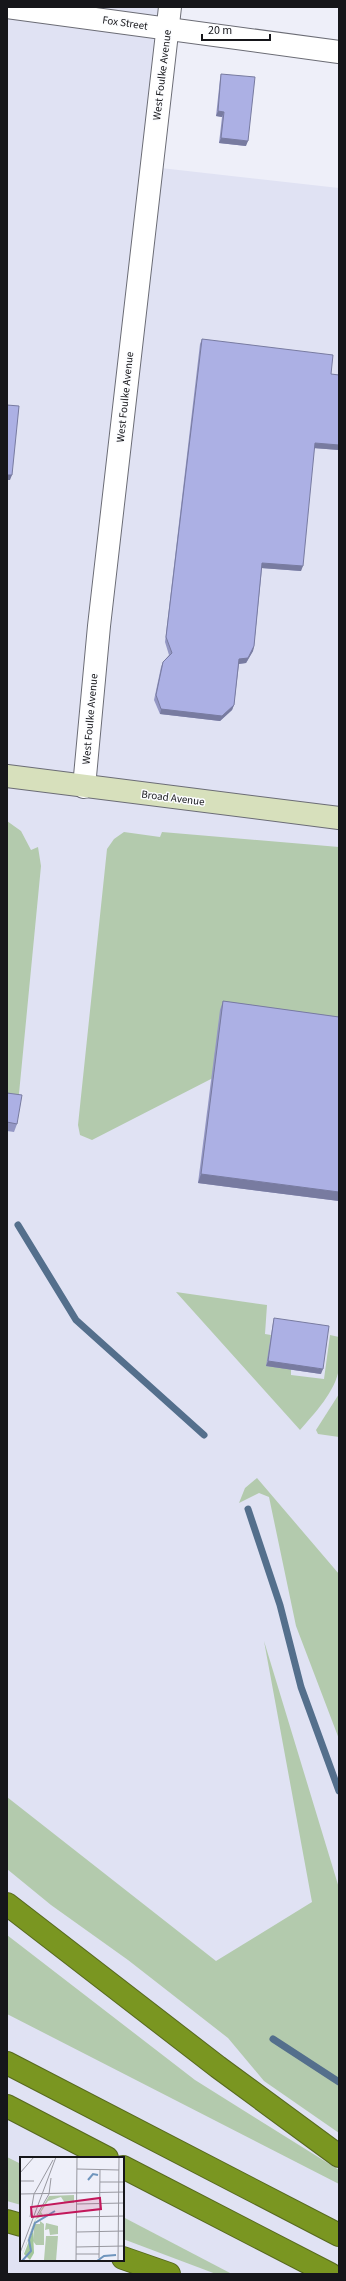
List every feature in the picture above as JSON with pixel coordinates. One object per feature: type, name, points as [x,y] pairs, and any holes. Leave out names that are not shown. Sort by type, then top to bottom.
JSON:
[{"type":"highway","points":[[7,1904],[218,2067],[339,2156]]},
{"type":"highway","points":[[7,2063],[339,2235]]},
{"type":"highway","points":[[7,2106],[104,2157]]},
{"type":"highway","points":[[124,2168],[330,2274]]},
{"type":"highway","points":[[7,2221],[20,2225]]},
{"type":"highway","points":[[124,2258],[169,2274]]},
{"type":"main road","name":"Broad Avenue","points":[[7,776],[339,818]]},
{"type":"street","name":"Fox Street","points":[[7,7],[339,52]]},
{"type":"street","name":"West Foulke Avenue","points":[[84,786],[100,618],[170,7]]},
{"type":"shaded area","points":[[7,7],[170,7],[152,167],[339,188],[339,2274],[7,2274]]},
{"type":"green space","points":[[7,821],[21,831],[31,850],[38,847],[41,866],[18,1104],[7,1102]]},
{"type":"green space","points":[[124,832],[160,837],[162,832],[339,847],[339,1026],[211,1079],[92,1140],[80,1135],[78,1125],[107,849],[114,839]]},
{"type":"green space","points":[[176,1292],[267,1305],[265,1334],[271,1335],[267,1366],[291,1369],[291,1375],[324,1379],[330,1335],[339,1337],[339,1368],[334,1385],[324,1402],[300,1430]]},
{"type":"green space","points":[[339,1394],[339,1437],[318,1434],[316,1430]]},
{"type":"green space","points":[[257,1478],[339,1574],[339,1739],[296,1626],[269,1497],[259,1493],[239,1503],[245,1488]]},
{"type":"green space","points":[[264,1641],[339,1888],[339,2133],[264,2081],[228,2038],[128,1960],[51,1905],[7,1869],[7,1797],[216,1961],[312,1902]]},
{"type":"green space","points":[[7,1935],[195,2080],[339,2170],[339,2184],[7,2014]]},
{"type":"green space","points":[[7,2157],[20,2164],[20,2205],[7,2201]]},
{"type":"green space","points":[[124,2218],[232,2274],[216,2274],[124,2239]]},
{"type":"building","points":[[221,74],[255,77],[248,141],[221,138],[224,112],[218,111]]},
{"type":"building","points":[[202,339],[333,355],[331,374],[339,375],[339,445],[315,443],[303,566],[262,563],[254,646],[248,658],[239,659],[234,705],[222,716],[161,709],[156,695],[163,662],[172,653],[166,637]]},
{"type":"building","points":[[7,405],[19,406],[12,475],[7,475]]},
{"type":"building","points":[[223,1001],[339,1017],[339,1192],[201,1174]]},
{"type":"building","points":[[7,1093],[22,1095],[17,1124],[7,1122]]},
{"type":"building","points":[[274,1318],[329,1326],[323,1369],[268,1361]]},
{"type":"waterway","points":[[18,1225],[76,1320],[204,1435]]},
{"type":"waterway","points":[[248,1509],[280,1605],[301,1687],[339,1791]]},
{"type":"waterway","points":[[273,2039],[339,2082]]}]
